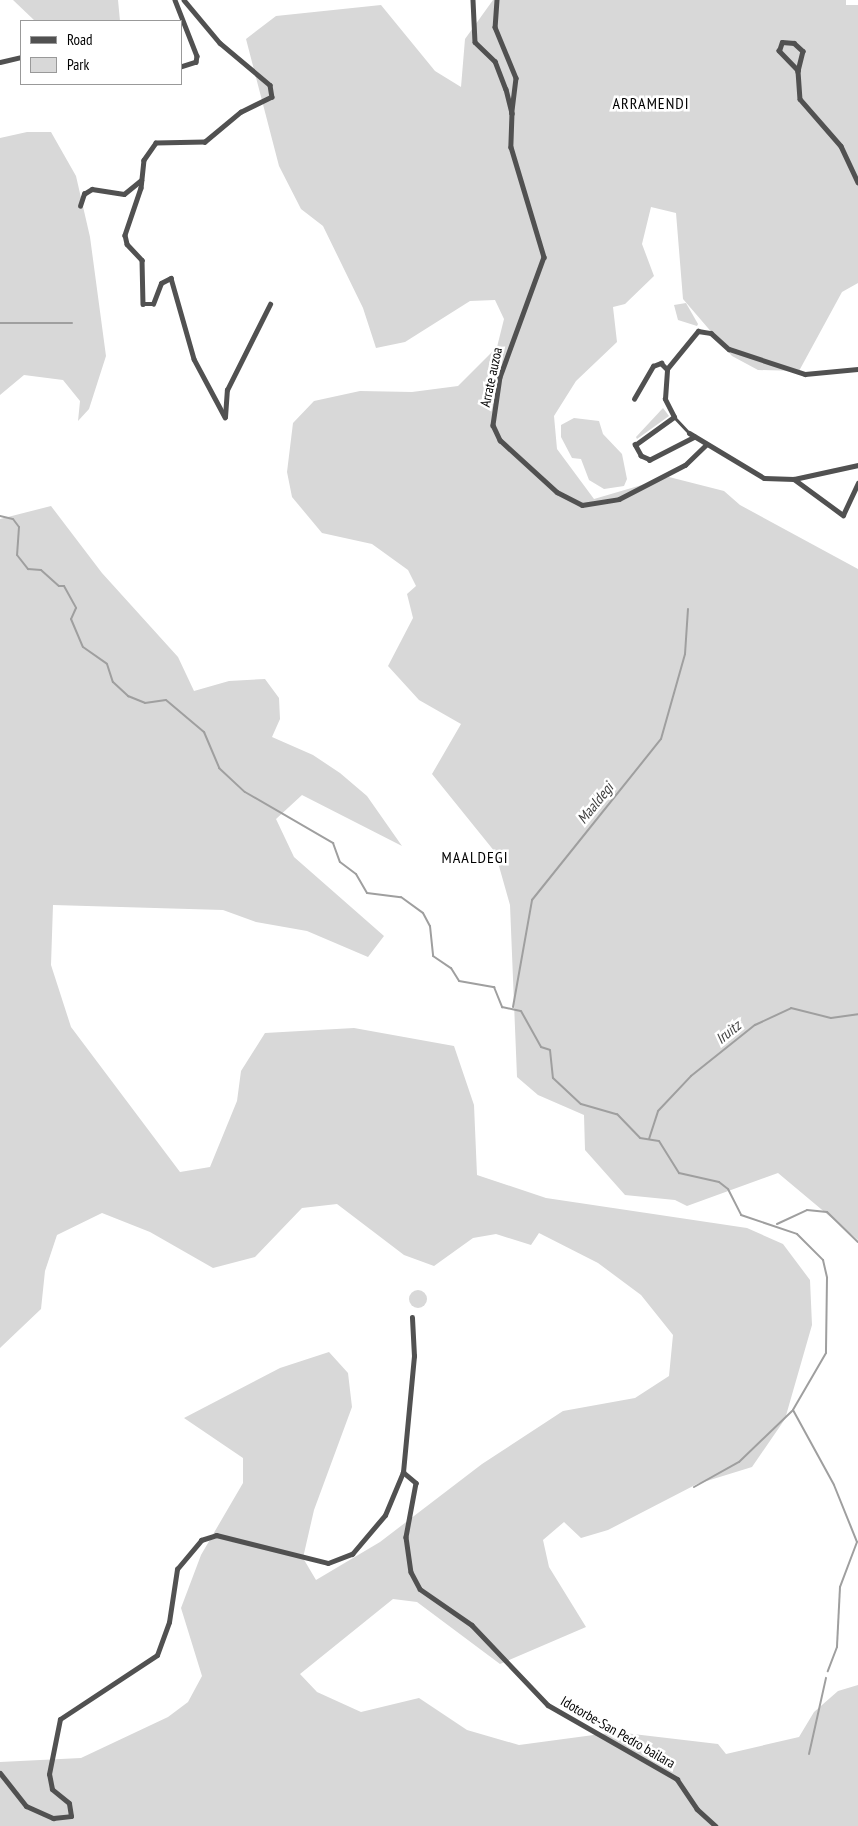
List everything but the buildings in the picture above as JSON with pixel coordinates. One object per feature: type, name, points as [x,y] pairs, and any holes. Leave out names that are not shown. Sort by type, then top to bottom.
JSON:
[{"type":"street","points":[[175,0],[198,60],[182,67]]},
{"type":"street","points":[[184,0],[220,43],[270,85],[272,97],[241,112],[205,142],[156,143],[144,160],[141,180],[125,235],[126,244],[142,260],[143,304],[153,304],[162,283],[171,278],[194,359],[225,417],[227,390],[270,304]]},
{"type":"street","name":"Arrate auzoa","points":[[473,0],[475,42],[498,68],[512,112]]},
{"type":"street","name":"Arrate auzoa","points":[[497,0],[495,28],[516,78],[512,112],[511,147],[544,256],[500,377],[493,425],[500,440],[557,492],[582,505],[619,499],[684,465],[706,444]]},
{"type":"street","points":[[798,71],[779,51],[782,42],[794,43],[803,51],[798,71],[800,99],[806,112],[841,146],[858,182]]},
{"type":"street","points":[[0,62],[20,56]]},
{"type":"street","points":[[80,206],[84,194],[92,189],[124,194],[141,180]]},
{"type":"street","points":[[858,369],[805,374],[729,349],[705,331],[688,338],[666,367],[665,399],[674,417],[689,433],[753,474],[794,479],[858,465]]},
{"type":"street","points":[[634,399],[654,366],[666,367]]},
{"type":"street","points":[[674,417],[637,440],[641,456],[660,457],[695,438]]},
{"type":"street","points":[[794,479],[843,515],[858,483]]},
{"type":"street","points":[[0,1773],[26,1806],[53,1818],[71,1816],[70,1803],[52,1789],[50,1781],[58,1724],[66,1712],[107,1692],[157,1655],[172,1609],[175,1575],[192,1546],[216,1535],[328,1563],[345,1560],[385,1515],[403,1472],[414,1356],[412,1317]]},
{"type":"street","name":"Idotorbe-San Pedro bailara","points":[[403,1472],[416,1484],[406,1537],[411,1572],[420,1589],[472,1625],[548,1705],[677,1779],[697,1809],[716,1826]]},
{"type":"green space","points":[[13,0],[118,0],[120,20],[34,20]]},
{"type":"green space","points":[[493,0],[846,0],[846,5],[858,5],[858,283],[842,292],[799,371],[758,370],[732,356],[683,299],[676,213],[651,207],[642,244],[654,276],[625,304],[613,307],[617,342],[576,381],[554,416],[557,449],[594,499],[669,477],[724,491],[740,505],[858,569],[858,1240],[778,1173],[687,1206],[675,1200],[625,1195],[585,1150],[584,1115],[538,1095],[517,1077],[510,905],[495,852],[432,774],[461,724],[419,700],[388,666],[413,618],[407,594],[416,586],[408,570],[372,544],[322,533],[292,497],[287,472],[293,423],[314,401],[360,391],[412,392],[458,386],[497,347],[504,319],[495,300],[470,301],[405,342],[376,348],[363,308],[323,226],[301,209],[279,166],[246,39],[276,16],[381,5],[435,71],[461,87],[465,39]]},
{"type":"green space","points":[[27,132],[51,132],[76,176],[90,237],[106,356],[89,409],[78,421],[80,401],[63,380],[24,375],[0,395],[0,138]]},
{"type":"green space","points":[[686,303],[698,324],[697,326],[678,320],[674,305]]},
{"type":"green space","points":[[663,408],[669,416],[637,439],[636,437]]},
{"type":"green space","points":[[574,418],[599,421],[603,434],[622,454],[627,479],[624,486],[604,489],[589,480],[581,459],[572,458],[561,437],[561,425]]},
{"type":"green space","points":[[51,506],[102,573],[178,657],[194,691],[229,681],[265,679],[279,698],[280,719],[272,737],[313,755],[340,773],[367,796],[402,846],[302,795],[276,819],[294,857],[384,936],[368,957],[307,931],[256,922],[223,910],[53,905],[51,965],[71,1027],[180,1172],[210,1167],[237,1101],[241,1071],[265,1033],[354,1028],[454,1046],[474,1105],[477,1175],[546,1198],[747,1228],[783,1244],[810,1280],[812,1325],[785,1419],[752,1467],[697,1484],[608,1530],[581,1538],[564,1522],[543,1540],[549,1567],[586,1627],[500,1664],[417,1602],[393,1599],[300,1674],[317,1692],[361,1712],[419,1698],[467,1730],[519,1745],[616,1732],[718,1744],[726,1754],[799,1737],[814,1712],[838,1691],[858,1685],[858,1826],[0,1826],[0,1762],[81,1758],[168,1717],[188,1702],[202,1676],[181,1608],[201,1555],[243,1483],[243,1458],[184,1418],[280,1368],[329,1352],[348,1373],[352,1407],[314,1510],[303,1558],[316,1580],[380,1542],[482,1464],[563,1411],[635,1398],[669,1376],[673,1335],[641,1295],[598,1263],[539,1233],[531,1245],[496,1234],[473,1238],[434,1266],[404,1255],[337,1204],[302,1208],[255,1257],[213,1268],[150,1232],[102,1213],[57,1235],[45,1271],[41,1309],[0,1348],[0,519]]},
{"type":"green space","points":[[414,1290],[422,1290],[427,1295],[425,1306],[414,1308],[409,1303],[409,1295]]},
{"type":"waterway","points":[[0,323],[72,323]]},
{"type":"waterway","points":[[0,516],[13,519],[19,527],[17,555],[28,569],[41,570],[59,586],[64,586],[76,608],[71,619],[83,647],[107,664],[113,682],[128,696],[145,703],[166,700],[204,732],[219,768],[245,792],[333,843],[340,862],[356,874],[367,893],[401,897],[423,913],[430,926],[433,956],[451,968],[459,981],[494,987],[502,1007],[521,1011],[541,1047],[550,1050],[553,1078],[581,1104],[617,1114],[640,1138],[659,1141],[679,1173],[719,1182],[728,1189],[741,1215],[797,1234],[823,1260],[827,1278],[826,1353],[793,1410],[834,1485],[857,1542],[840,1587],[837,1647],[828,1671]]},
{"type":"waterway","name":"Maaldegi","points":[[513,1007],[532,900],[661,739],[685,654],[688,609]]},
{"type":"waterway","name":"Iruitz","points":[[649,1139],[658,1111],[691,1076],[755,1025],[791,1008],[831,1018],[858,1014]]},
{"type":"waterway","points":[[777,1224],[807,1210],[827,1212],[858,1242]]},
{"type":"waterway","points":[[694,1487],[739,1462],[792,1411]]},
{"type":"waterway","points":[[809,1754],[826,1678]]},
{"type":"district","name":"ARRAMENDI","points":[[651,103]]},
{"type":"district","name":"MAALDEGI","points":[[475,857]]}]
